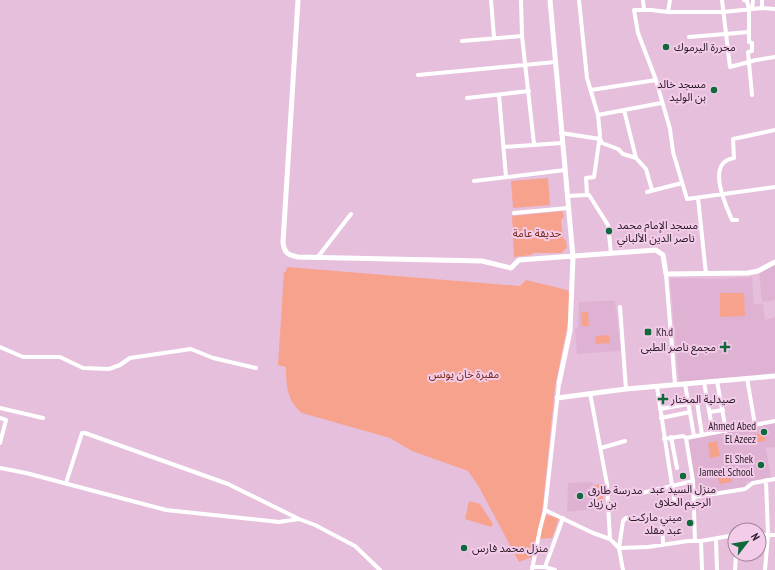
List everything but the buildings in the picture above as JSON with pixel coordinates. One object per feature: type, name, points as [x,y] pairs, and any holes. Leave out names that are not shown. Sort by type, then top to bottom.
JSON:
[{"type":"street","points":[[298,0],[283,242],[283,248],[288,255],[317,258],[482,261],[511,268],[519,260],[656,250],[663,255],[666,274],[675,384]]},
{"type":"street","points":[[491,0],[494,37]]},
{"type":"street","points":[[521,0],[522,36],[534,144]]},
{"type":"street","points":[[550,0],[573,257],[570,331],[559,383],[545,510],[532,568],[545,567],[555,570]]},
{"type":"street","points":[[579,0],[587,78],[598,115],[600,139],[594,177],[586,178],[587,195]]},
{"type":"street","points":[[643,0],[644,9]]},
{"type":"street","points":[[668,12],[670,0]]},
{"type":"street","points":[[722,0],[730,67],[775,57]]},
{"type":"street","points":[[744,0],[747,1],[751,10]]},
{"type":"street","points":[[752,95],[748,52],[752,51],[752,43],[749,42],[749,32],[753,0]]},
{"type":"street","points":[[762,0],[762,8]]},
{"type":"street","points":[[775,9],[762,8],[723,12],[668,12],[644,9],[634,10],[635,20],[656,80],[670,129],[673,152],[687,199],[721,196],[775,187]]},
{"type":"street","points":[[689,37],[749,32]]},
{"type":"street","points":[[462,40],[522,36]]},
{"type":"street","points":[[418,75],[555,62]]},
{"type":"street","points":[[591,90],[656,80]]},
{"type":"street","points":[[467,98],[529,91]]},
{"type":"street","points":[[499,95],[506,177]]},
{"type":"street","points":[[598,115],[662,103]]},
{"type":"street","points":[[624,110],[636,158],[646,169],[652,190]]},
{"type":"street","points":[[737,220],[732,220],[721,196],[719,171],[726,160],[734,158],[733,139],[775,130]]},
{"type":"street","points":[[561,133],[600,139],[602,143],[618,149],[623,154],[636,158]]},
{"type":"street","points":[[503,147],[562,143]]},
{"type":"street","points":[[474,181],[565,170]]},
{"type":"street","points":[[647,192],[682,183]]},
{"type":"street","points":[[567,196],[589,195],[603,214],[608,225],[611,253]]},
{"type":"street","points":[[698,198],[706,274]]},
{"type":"street","points":[[514,213],[568,208]]},
{"type":"street","points":[[317,258],[351,214]]},
{"type":"street","points":[[666,274],[748,273],[758,271],[775,262]]},
{"type":"street","points":[[620,307],[626,389]]},
{"type":"street","points":[[0,347],[23,357],[60,357],[83,368],[109,368],[120,365],[130,358],[191,349],[213,358],[256,368]]},
{"type":"street","points":[[557,398],[675,384],[775,376]]},
{"type":"street","points":[[747,378],[755,425]]},
{"type":"street","points":[[717,381],[726,431]]},
{"type":"street","points":[[704,382],[713,433]]},
{"type":"street","points":[[685,384],[694,436]]},
{"type":"street","points":[[657,387],[675,505]]},
{"type":"street","points":[[590,393],[607,484],[610,538]]},
{"type":"street","points":[[697,402],[702,435]]},
{"type":"street","points":[[660,409],[688,404]]},
{"type":"street","points":[[675,406],[676,415]]},
{"type":"street","points":[[0,408],[43,418]]},
{"type":"street","points":[[710,412],[722,410]]},
{"type":"street","points":[[661,418],[690,412]]},
{"type":"street","points":[[0,418],[6,420],[0,443]]},
{"type":"street","points":[[664,439],[683,436],[686,438],[775,421]]},
{"type":"street","points":[[66,483],[82,433],[85,433],[228,484],[299,519],[315,525],[355,546],[380,570]]},
{"type":"street","points":[[671,438],[677,468]]},
{"type":"street","points":[[686,438],[694,497],[695,541]]},
{"type":"street","points":[[601,448],[625,441]]},
{"type":"street","points":[[0,468],[66,483],[166,510],[279,522],[299,519]]},
{"type":"street","points":[[694,497],[745,489],[753,483],[775,479]]},
{"type":"street","points":[[765,570],[768,535],[766,480]]},
{"type":"street","points":[[642,493],[692,481]]},
{"type":"street","points":[[545,510],[593,533],[610,538],[619,548]]},
{"type":"street","points":[[545,567],[563,518]]},
{"type":"street","points":[[623,570],[619,548],[623,521],[626,518],[662,519],[663,544]]},
{"type":"street","points":[[768,535],[775,535]]},
{"type":"street","points":[[619,548],[701,541],[727,537]]},
{"type":"street","points":[[716,539],[717,570]]},
{"type":"street","points":[[701,541],[702,570]]},
{"type":"shaded area","points":[[775,264],[775,300],[762,302],[759,272]]},
{"type":"shaded area","name":"مجمع ناصر الطبى","points":[[752,277],[754,304],[763,304],[765,320],[775,317],[775,374],[679,383],[670,280],[672,278],[719,279]]},
{"type":"shaded area","points":[[615,301],[621,351],[577,354],[575,328],[578,328],[579,302]]},
{"type":"shaded area","points":[[775,423],[775,447],[766,448],[771,478],[746,482],[746,487],[697,496],[688,440]]},
{"type":"shaded area","name":"مدرسة طارق بن زياد","points":[[593,482],[594,509],[567,512],[568,483]]},
{"type":"green space","points":[[548,178],[550,205],[513,208],[511,181]]},
{"type":"green space","name":"حديقة عامة","points":[[563,211],[564,217],[561,220],[563,238],[566,241],[567,247],[562,253],[533,253],[532,255],[514,257],[512,216]]},
{"type":"green space","name":"مقبرة خان يونس","points":[[287,267],[520,286],[526,280],[567,290],[569,293],[569,318],[555,387],[542,514],[559,518],[552,538],[536,539],[532,557],[519,562],[479,487],[468,471],[412,451],[390,438],[302,413],[297,408],[288,392],[286,367],[278,365],[284,272],[286,272]]},
{"type":"green space","points":[[720,293],[744,293],[745,316],[720,317]]},
{"type":"green space","points":[[581,312],[588,312],[589,326],[582,326]]},
{"type":"green space","points":[[609,335],[610,343],[596,344],[595,336]]},
{"type":"green space","points":[[764,433],[766,441],[752,443],[751,435]]},
{"type":"green space","points":[[717,441],[720,456],[710,458],[708,443]]},
{"type":"green space","points":[[730,474],[732,482],[719,484],[718,476]]},
{"type":"green space","points":[[602,484],[603,499],[596,500],[594,485]]},
{"type":"green space","points":[[469,501],[480,504],[493,524],[491,527],[465,519]]},
{"type":"place","name":"محررة اليرموك","points":[[666,47]]},
{"type":"place","name":"مسجد خالد بن الوليد","points":[[714,90]]},
{"type":"place","name":"مسجد الإمام محمد ناصر الدين الألباني","points":[[609,231]]},
{"type":"place","name":"Kh.d","points":[[648,332]]},
{"type":"place","name":"مجمع ناصر الطبى","points":[[725,347]]},
{"type":"place","name":"صيدلية المختار","points":[[663,399]]},
{"type":"place","name":"Ahmed Abed El Azeez","points":[[764,432]]},
{"type":"place","name":"El Shek Jameel School","points":[[761,465]]},
{"type":"place","name":"منزل السيد عبد الرحيم الحلاق","points":[[683,476]]},
{"type":"place","name":"مدرسة طارق بن زياد","points":[[580,496]]},
{"type":"place","name":"ميني ماركت عبد مقلد","points":[[690,523]]},
{"type":"place","name":"منزل محمد فارس","points":[[464,548]]}]
